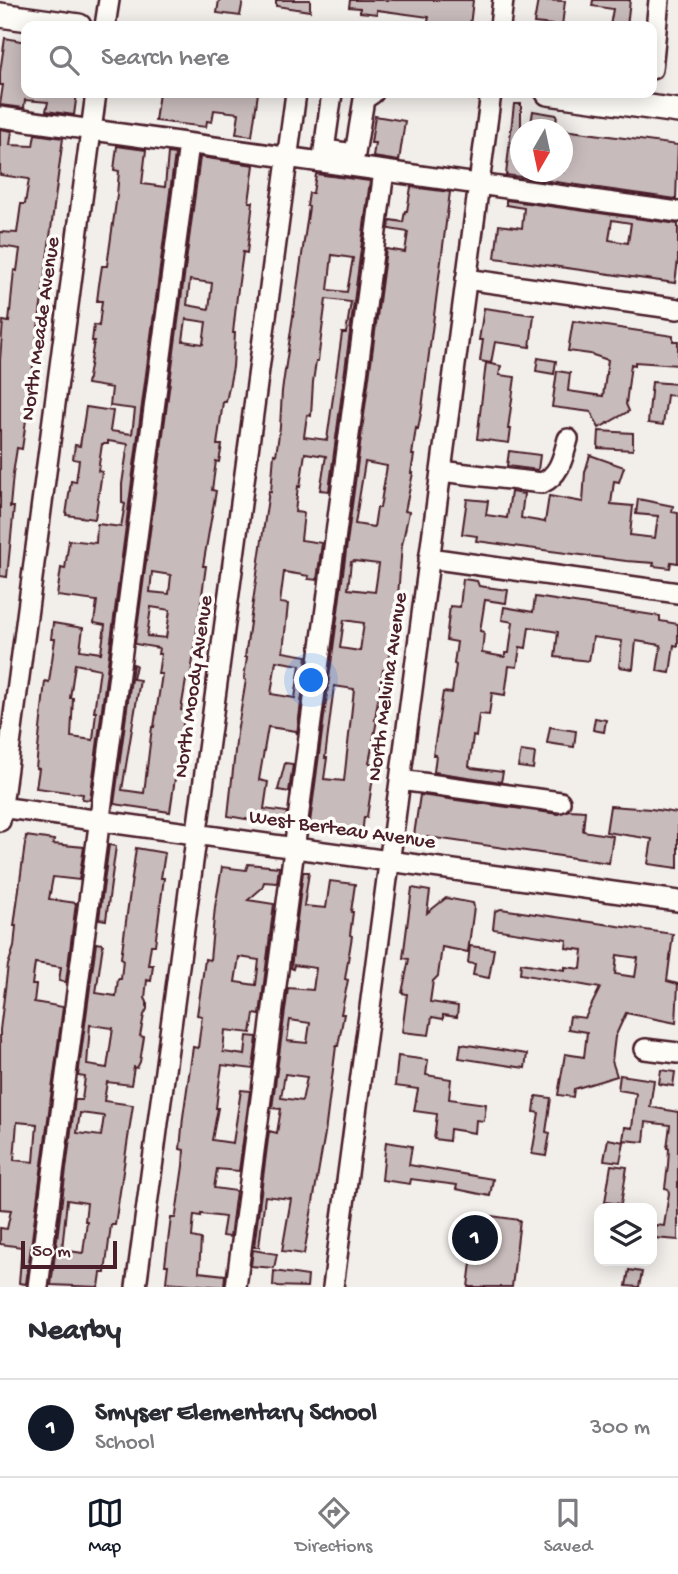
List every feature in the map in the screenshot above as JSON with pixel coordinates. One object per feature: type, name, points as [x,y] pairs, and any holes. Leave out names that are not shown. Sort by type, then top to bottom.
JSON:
[{"type":"main road","points":[[0,15],[43,21]]},
{"type":"main road","points":[[619,98],[648,100],[678,111]]},
{"type":"street","points":[[106,21],[108,0]]},
{"type":"street","points":[[501,21],[503,0]]},
{"type":"street","points":[[657,21],[659,0]]},
{"type":"street","name":"North Meade Avenue","points":[[1,811],[95,98]]},
{"type":"street","name":"North Moody Avenue","points":[[136,1287],[295,98]]},
{"type":"street","points":[[331,98],[324,150],[384,171],[678,212]]},
{"type":"street","points":[[354,161],[365,98]]},
{"type":"street","name":"North Melvina Avenue","points":[[332,1287],[490,98]]},
{"type":"street","points":[[0,117],[287,158],[354,161]]},
{"type":"street","points":[[38,1287],[189,144]]},
{"type":"street","points":[[236,1287],[384,171]]},
{"type":"street","points":[[466,279],[678,309]]},
{"type":"street","points":[[441,471],[542,483],[553,477],[557,471],[568,439]]},
{"type":"street","points":[[429,558],[678,593]]},
{"type":"street","points":[[400,780],[560,802]]},
{"type":"street","name":"West Berteau Avenue","points":[[1,811],[198,834],[678,901]]},
{"type":"street","points":[[645,1049],[678,1053]]},
{"type":"building","points":[[219,0],[243,0],[240,16],[217,13]]},
{"type":"building","points":[[276,0],[310,0],[310,11],[276,6]]},
{"type":"building","points":[[350,0],[473,0],[471,21],[428,21],[429,17],[377,10],[377,14],[360,12],[360,8],[349,7]]},
{"type":"building","points":[[538,0],[565,1],[563,21],[534,21]]},
{"type":"building","points":[[593,0],[630,0],[628,21],[611,21],[613,9],[592,6]]},
{"type":"building","points":[[5,38],[21,41],[21,98],[76,98],[74,115],[46,111],[48,102],[25,100],[24,108],[0,105],[3,85],[0,85]]},
{"type":"building","points":[[158,98],[257,98],[252,136],[236,134],[239,113],[214,110],[212,122],[207,121],[206,127],[155,121]]},
{"type":"building","points":[[514,104],[521,104],[521,119],[512,119]]},
{"type":"building","points":[[533,111],[557,115],[556,119],[532,119]]},
{"type":"building","points":[[375,116],[405,121],[399,161],[373,157],[375,143],[371,143]]},
{"type":"building","points":[[0,129],[12,131],[10,145],[33,146],[35,134],[63,138],[22,449],[17,448],[13,474],[10,507],[14,507],[7,577],[0,576],[0,360],[3,321],[9,322],[14,270],[17,271],[20,249],[0,246],[0,232],[17,233],[21,204],[25,204],[29,179],[0,175]]},
{"type":"building","points":[[573,131],[678,145],[676,199],[556,182],[573,182]]},
{"type":"building","points":[[510,140],[510,176],[506,175]]},
{"type":"building","points":[[117,146],[146,150],[142,184],[165,187],[168,153],[175,154],[90,800],[82,799],[83,794],[36,788],[39,769],[36,768],[45,681],[49,682],[55,639],[51,639],[53,623],[83,628],[80,650],[101,653],[105,625],[94,623],[97,601],[57,596],[61,568],[65,569],[69,540],[96,543],[97,524],[121,527],[125,504],[122,503],[122,484],[128,444],[108,441],[108,444],[102,444],[98,471],[102,472],[95,519],[66,515],[71,481],[76,482],[79,460],[73,459],[75,445],[80,446],[86,407],[113,411],[110,431],[132,434],[135,409],[110,406],[112,388],[87,384],[94,325],[99,326],[102,301],[97,301],[102,266],[107,266],[117,195],[119,171],[114,170]],"holes":[[[75,664],[100,669],[93,740],[71,737],[73,698],[70,698]]]},
{"type":"building","points":[[200,157],[254,165],[247,253],[243,252],[233,333],[233,367],[220,423],[217,445],[222,445],[219,462],[216,461],[212,490],[216,491],[203,566],[206,566],[190,681],[186,680],[181,710],[185,711],[170,812],[114,804],[133,664],[136,665],[133,679],[140,680],[122,790],[144,793],[162,674],[158,674],[161,654],[158,654],[159,648],[135,644]],"holes":[[[190,280],[212,283],[209,309],[187,305]],[[186,319],[206,322],[203,344],[183,341]],[[152,572],[171,575],[169,594],[150,592]],[[151,607],[170,610],[166,638],[147,636]]]},
{"type":"building","points":[[316,174],[370,181],[329,491],[320,490],[326,456],[305,453],[300,487],[298,486],[295,512],[304,513],[301,540],[322,543],[317,580],[284,572],[280,603],[288,604],[283,652],[307,656],[297,734],[296,731],[268,727],[259,780],[268,782],[264,809],[287,812],[285,826],[228,816],[246,680],[245,657],[280,427],[282,391],[309,207],[307,206],[309,193],[313,193]],"holes":[[[332,255],[353,258],[347,292],[328,290]],[[326,299],[351,302],[346,333],[342,333],[327,440],[304,437],[307,415],[311,416],[313,382]],[[276,661],[300,665],[295,698],[271,694]]]},
{"type":"building","points":[[411,187],[450,192],[422,408],[412,455],[413,473],[405,511],[409,512],[402,545],[398,596],[387,671],[383,670],[379,692],[369,763],[375,764],[367,817],[364,817],[362,835],[309,830],[386,249],[405,252],[408,232],[389,229],[390,220],[403,222]],"holes":[[[365,462],[387,466],[374,527],[355,524]],[[351,562],[379,564],[375,592],[348,589]],[[344,620],[364,623],[360,651],[340,648]],[[334,686],[354,689],[344,781],[324,779]]]},
{"type":"building","points":[[506,200],[678,224],[675,283],[495,258],[499,225],[522,228],[524,208],[506,205]],"holes":[[[612,220],[631,223],[628,243],[609,240]]]},
{"type":"building","points":[[484,308],[534,315],[530,347],[495,342],[491,363],[480,361],[483,340],[479,340]]},
{"type":"building","points":[[573,321],[673,336],[673,341],[678,341],[678,365],[631,364],[626,404],[629,411],[599,428],[591,412],[552,407],[557,371],[570,373],[568,391],[603,396],[608,360],[568,351]]},
{"type":"building","points":[[538,358],[556,361],[554,374],[536,371]]},
{"type":"building","points":[[486,363],[501,366],[499,375],[515,377],[508,429],[511,429],[509,443],[477,439]]},
{"type":"building","points":[[652,382],[678,384],[678,396],[667,395],[663,425],[648,423]]},
{"type":"building","points":[[599,431],[633,433],[633,450],[598,448]]},
{"type":"building","points":[[509,451],[540,455],[538,470],[507,466]]},
{"type":"building","points":[[590,455],[624,467],[619,482],[614,481],[611,504],[633,506],[630,535],[655,538],[658,516],[636,514],[638,499],[673,506],[672,512],[678,513],[678,563],[671,562],[670,568],[653,566],[654,563],[476,541],[477,536],[462,534],[467,499],[488,501],[486,515],[507,518],[511,492],[524,494],[521,518],[545,522],[549,496],[583,502],[585,472]]},
{"type":"building","points":[[463,579],[477,581],[479,586],[508,590],[506,603],[485,600],[480,631],[484,632],[482,653],[505,657],[505,653],[509,653],[513,622],[502,620],[504,607],[533,612],[535,597],[660,616],[660,621],[678,624],[678,646],[674,645],[670,673],[657,671],[661,645],[636,641],[633,669],[619,667],[622,641],[593,637],[589,661],[555,657],[558,632],[529,627],[526,648],[520,647],[517,667],[509,666],[505,695],[492,693],[489,715],[479,714],[476,737],[473,736],[469,766],[503,772],[501,782],[434,772],[436,755],[433,755],[443,692],[452,693],[456,665],[457,642],[446,640],[450,606],[460,607]]},
{"type":"building","points":[[595,718],[606,720],[604,732],[593,730]]},
{"type":"building","points":[[550,727],[576,731],[574,747],[547,743]]},
{"type":"building","points":[[521,751],[535,753],[533,769],[518,767]]},
{"type":"building","points":[[285,763],[293,764],[289,792],[278,790]]},
{"type":"building","points":[[420,795],[558,814],[569,810],[585,811],[583,831],[613,836],[609,863],[414,835]]},
{"type":"building","points":[[610,806],[678,813],[678,868],[648,864],[652,839],[606,832]]},
{"type":"building","points":[[26,836],[54,840],[53,844],[84,847],[79,880],[53,877],[49,899],[76,903],[66,982],[59,981],[61,967],[35,963],[32,985],[36,985],[34,1002],[63,1007],[26,1284],[19,1283],[22,1247],[0,1244],[0,1228],[7,1229],[11,1210],[0,1209],[0,1030],[8,965],[14,947],[14,926]],"holes":[[[17,1122],[37,1124],[34,1162],[14,1160]]]},
{"type":"building","points":[[109,845],[116,846],[106,920],[99,919]]},
{"type":"building","points":[[136,848],[165,853],[155,945],[151,945],[148,965],[153,965],[151,981],[147,980],[147,1009],[140,1036],[144,1037],[140,1062],[137,1068],[134,1067],[131,1085],[107,1082],[104,1101],[133,1105],[105,1273],[101,1273],[99,1287],[51,1285],[75,1100],[82,1100],[85,1077],[78,1076],[96,943],[103,944],[96,993],[116,996],[118,979],[121,979],[121,958]],"holes":[[[90,1025],[113,1028],[107,1068],[87,1065]],[[80,1113],[104,1116],[101,1136],[77,1133]],[[67,1200],[87,1203],[83,1253],[62,1250]]]},
{"type":"building","points":[[248,864],[279,867],[277,883],[264,882],[262,888],[248,900],[274,904],[260,1015],[254,1014],[251,1033],[225,1030],[223,1052],[245,1055],[247,1036],[257,1037],[253,1069],[222,1065],[218,1092],[212,1140],[233,1143],[241,1090],[250,1091],[239,1171],[217,1169],[214,1188],[236,1191],[230,1237],[222,1236],[225,1217],[201,1214],[194,1215],[192,1237],[201,1239],[199,1272],[225,1275],[224,1287],[166,1282],[168,1265],[165,1265],[171,1218],[176,1215],[183,1166],[184,1150],[180,1149],[183,1117],[193,1047],[198,1048],[202,1016],[197,1015],[205,959],[210,960],[222,867],[246,870]],"holes":[[[239,957],[259,960],[256,985],[235,982]]]},
{"type":"building","points":[[303,872],[309,872],[304,906],[326,908],[330,881],[355,884],[351,912],[352,936],[345,979],[348,980],[341,1014],[344,1014],[336,1046],[325,1133],[304,1254],[282,1251],[291,1199],[265,1196],[259,1247],[254,1247],[269,1131],[277,1133],[281,1109],[272,1108],[288,988],[313,990],[316,968],[294,965],[293,969]],"holes":[[[290,1020],[310,1023],[307,1043],[287,1041]],[[285,1074],[307,1077],[302,1101],[281,1098]]]},
{"type":"building","points":[[412,888],[430,891],[427,913],[446,898],[473,903],[474,907],[468,952],[442,947],[438,976],[433,981],[430,1002],[458,1006],[457,1017],[432,1017],[429,1035],[402,1032],[407,994],[402,993],[409,959],[403,958]]},
{"type":"building","points":[[501,909],[673,934],[667,981],[678,984],[676,1023],[626,1013],[615,1037],[612,1061],[617,1076],[574,1089],[573,1097],[558,1095],[565,1054],[584,1057],[587,1032],[568,1029],[570,1016],[585,1018],[600,988],[520,974],[521,963],[565,970],[565,967],[581,969],[583,950],[566,948],[567,940],[493,929],[495,911]],"holes":[[[617,955],[638,958],[635,977],[615,974]]]},
{"type":"building","points":[[470,946],[494,949],[489,978],[473,975],[475,964],[468,963]]},
{"type":"building","points":[[461,1044],[527,1054],[525,1068],[459,1058]]},
{"type":"building","points":[[398,1056],[428,1060],[426,1075],[451,1079],[449,1099],[486,1104],[484,1121],[476,1120],[475,1133],[450,1129],[449,1141],[434,1139],[437,1114],[414,1111],[418,1089],[395,1086]]},
{"type":"building","points":[[661,1070],[675,1072],[673,1086],[659,1084]]},
{"type":"building","points":[[620,1075],[654,1080],[650,1107],[678,1112],[678,1240],[657,1238],[657,1225],[664,1226],[669,1193],[665,1188],[670,1125],[646,1122],[644,1142],[623,1140],[625,1127],[632,1128],[636,1093],[618,1090]]},
{"type":"building","points":[[536,1096],[551,1098],[546,1156],[532,1154],[539,1113],[534,1112]]},
{"type":"building","points":[[608,1139],[624,1142],[620,1162],[604,1160]]},
{"type":"building","points":[[386,1142],[412,1146],[409,1165],[493,1179],[490,1196],[456,1189],[457,1185],[411,1179],[410,1184],[382,1180]]},
{"type":"building","points":[[611,1165],[627,1167],[621,1203],[605,1202]]},
{"type":"building","points":[[477,1214],[520,1220],[512,1287],[468,1287]]},
{"type":"building","points":[[253,1250],[277,1254],[274,1268],[251,1266]]},
{"type":"building","points":[[629,1270],[642,1272],[639,1287],[626,1286]]},
{"type":"building","points":[[274,1271],[308,1276],[307,1287],[273,1286]]},
{"type":"place","name":"Smyser Elementary School","points":[[475,1238]]}]
